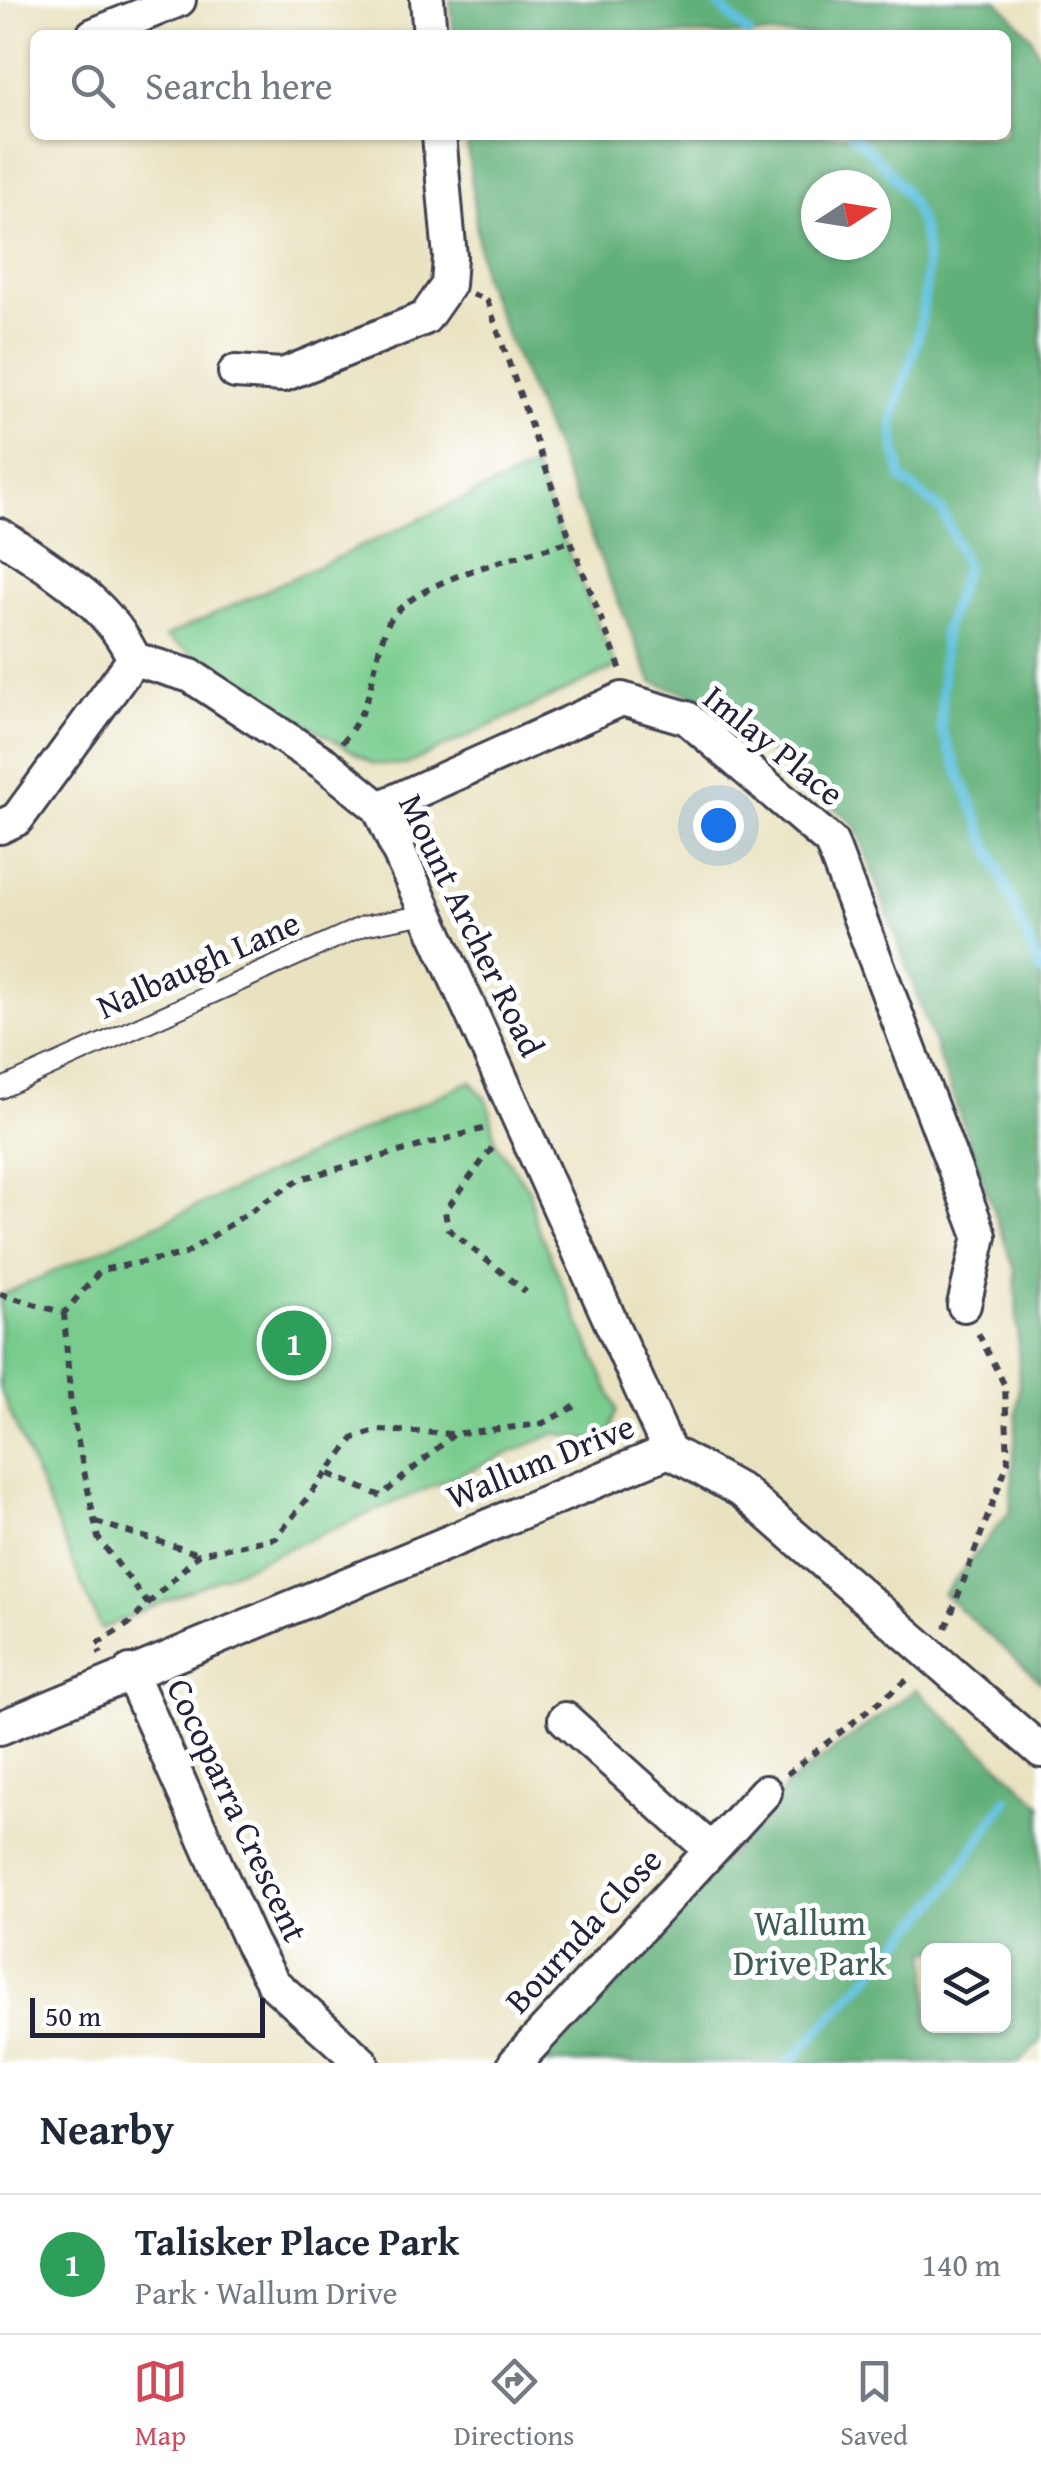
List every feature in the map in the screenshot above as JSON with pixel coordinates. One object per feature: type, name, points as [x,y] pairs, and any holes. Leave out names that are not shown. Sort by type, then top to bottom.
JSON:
[{"type":"street","points":[[105,30],[179,0]]},
{"type":"street","points":[[427,0],[430,30]]},
{"type":"street","points":[[234,372],[283,375],[425,318],[448,285],[439,140]]},
{"type":"street","points":[[0,535],[90,597],[119,626],[134,659],[16,819],[0,827]]},
{"type":"street","name":"Mount Archer Road","points":[[134,659],[191,676],[325,764],[378,808],[669,1451]]},
{"type":"street","points":[[378,808],[622,699]]},
{"type":"street","name":"Imlay Place","points":[[622,699],[687,718],[831,842],[980,1236],[964,1306]]},
{"type":"street","name":"Wallum Drive","points":[[0,1728],[669,1451],[743,1492],[1041,1750]]},
{"type":"street","name":"Cocoparra Crescent","points":[[121,1675],[274,1983],[362,2063]]},
{"type":"street","name":"Bournda Close","points":[[564,1719],[710,1850]]},
{"type":"street","name":"Bournda Close","points":[[515,2063],[765,1792]]},
{"type":"lane","name":"Nalbaugh Lane","points":[[0,1089],[363,926],[427,914]]},
{"type":"path","points":[[448,285],[488,300],[571,541],[622,669],[622,699]]},
{"type":"path","points":[[325,764],[371,696],[386,624],[415,597],[447,580],[571,541]]},
{"type":"path","points":[[148,1604],[98,1538],[71,1408],[64,1313],[101,1270],[185,1254],[300,1179],[486,1128]]},
{"type":"path","points":[[492,1148],[445,1211],[448,1229],[526,1292]]},
{"type":"path","points":[[0,1294],[64,1313]]},
{"type":"path","points":[[765,1792],[935,1658],[1008,1462],[1004,1386],[964,1306]]},
{"type":"path","points":[[95,1522],[200,1554],[276,1538],[354,1438],[379,1430],[454,1434],[541,1424],[576,1406]]},
{"type":"path","points":[[329,1474],[381,1496],[454,1434]]},
{"type":"path","points":[[121,1675],[96,1644],[130,1623],[200,1554]]},
{"type":"green space","points":[[450,0],[997,0],[1031,36],[1041,60],[1041,1682],[943,1594],[1010,1511],[1019,1380],[1015,1270],[856,826],[706,699],[652,682],[482,276],[467,140],[1011,140],[1011,30],[453,30]]},
{"type":"green space","points":[[533,467],[616,667],[406,765],[373,764],[165,637]]},
{"type":"green space","points":[[471,1081],[489,1104],[496,1143],[529,1190],[535,1221],[617,1409],[611,1431],[595,1441],[556,1433],[101,1629],[0,1389],[0,1296]]},
{"type":"green space","name":"Wallum Drive Park","points":[[916,1689],[1041,1804],[1041,2041],[1019,2063],[520,2063],[762,1822],[785,1786]]},
{"type":"waterway","points":[[714,0],[744,30]]},
{"type":"waterway","points":[[857,140],[897,180],[911,202],[925,247],[924,302],[893,425],[902,479],[942,511],[966,566],[944,632],[941,729],[1041,972]]},
{"type":"waterway","points":[[789,2063],[938,1901],[1007,1799]]},
{"type":"place","name":"Talisker Place Park","points":[[294,1343]]}]
